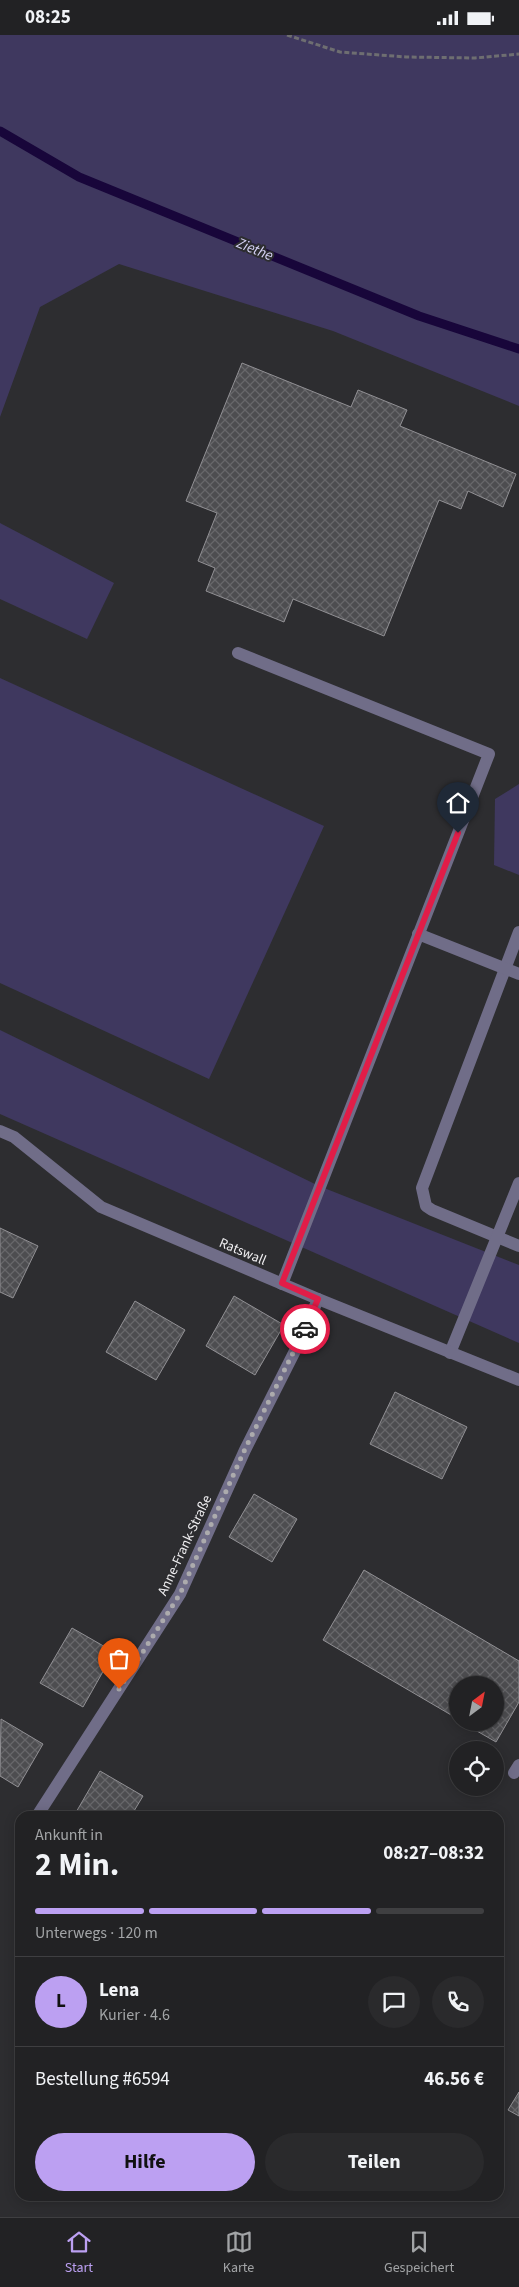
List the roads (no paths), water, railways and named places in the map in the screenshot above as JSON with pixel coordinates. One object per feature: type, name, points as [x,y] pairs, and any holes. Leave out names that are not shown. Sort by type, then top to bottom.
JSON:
[{"type":"street","points":[[238,653],[489,755],[282,1283]]},
{"type":"street","points":[[519,932],[422,1188],[426,1206],[432,1210],[519,1246]]},
{"type":"street","points":[[418,933],[519,973]]},
{"type":"street","name":"Ratswall","points":[[0,1131],[14,1137],[101,1207],[318,1299],[519,1380]]},
{"type":"street","points":[[450,1353],[499,1238],[519,1183]]},
{"type":"street","name":"Anne-Frank-Straße","points":[[40,1811],[180,1594],[245,1449],[303,1335],[318,1299]]},
{"type":"waterway","name":"Ziethe","points":[[0,131],[79,177],[419,316],[519,349]]}]
